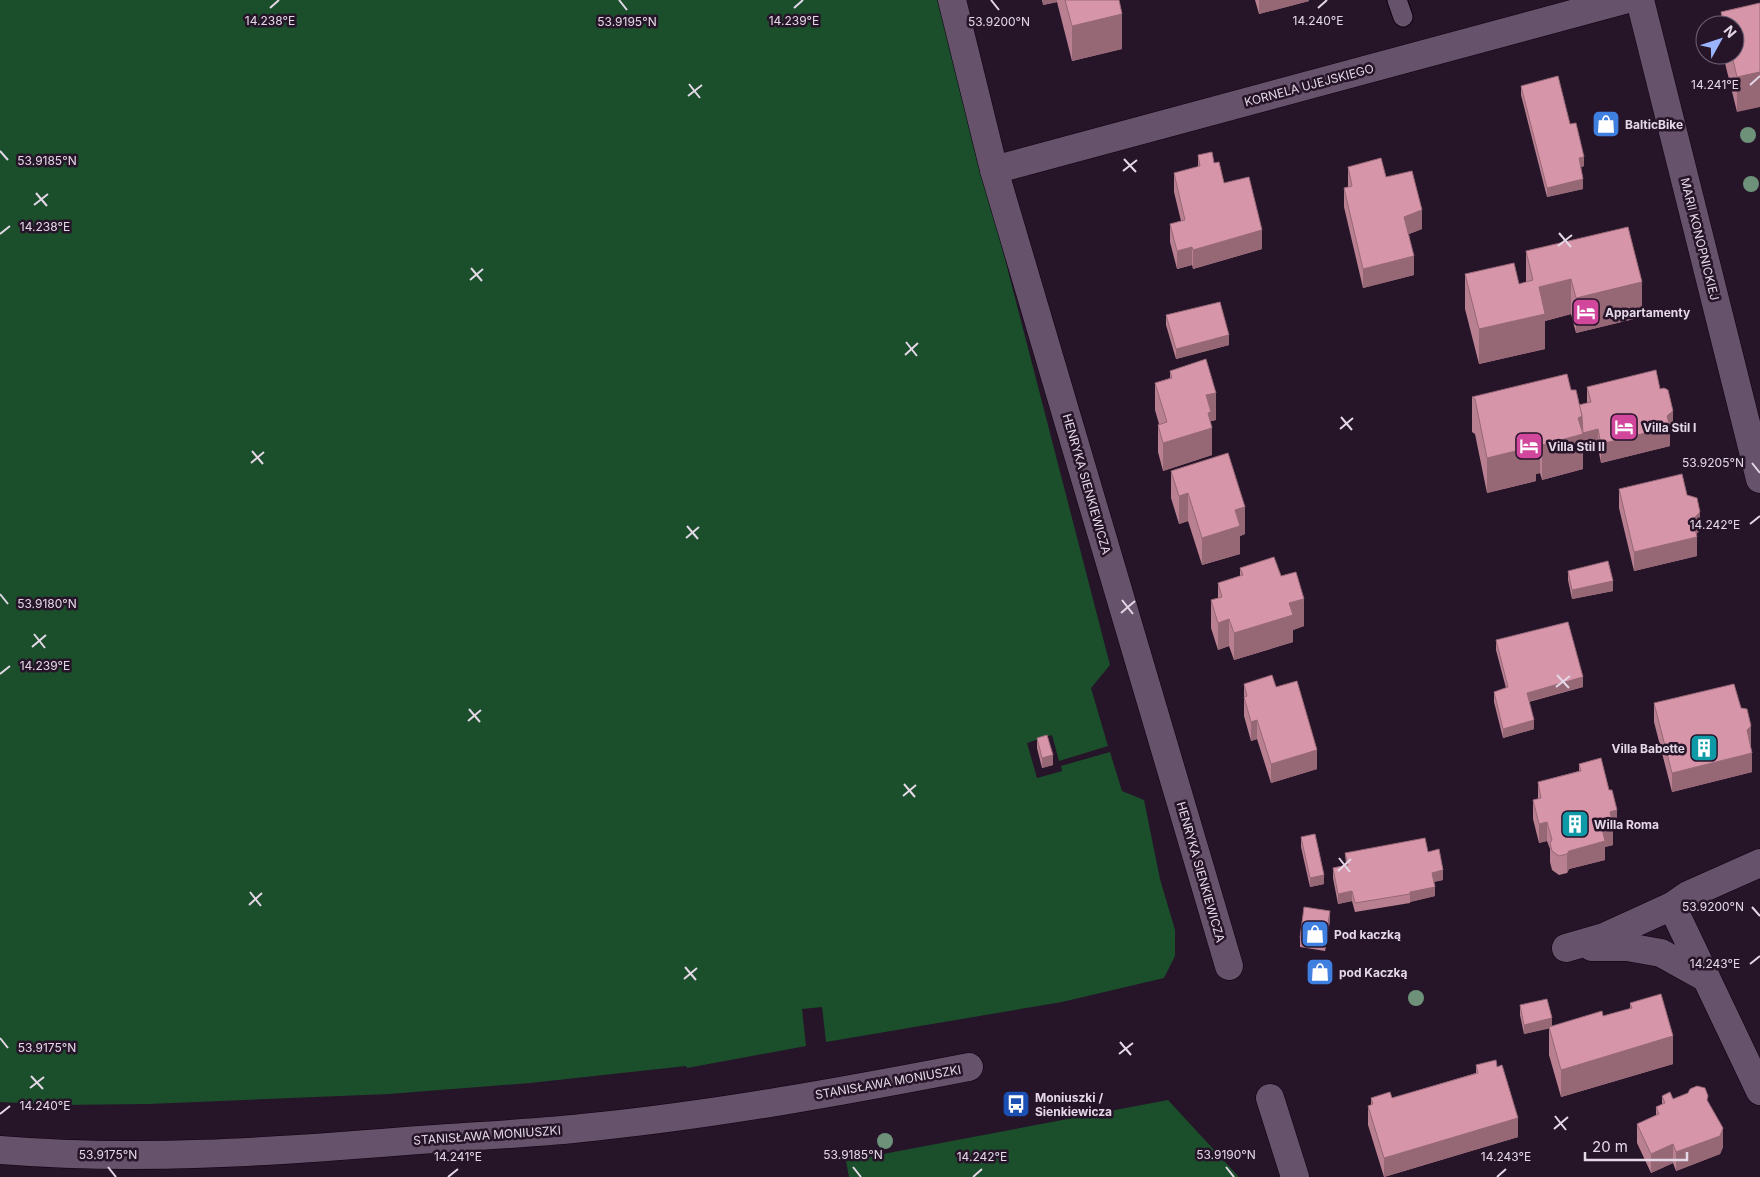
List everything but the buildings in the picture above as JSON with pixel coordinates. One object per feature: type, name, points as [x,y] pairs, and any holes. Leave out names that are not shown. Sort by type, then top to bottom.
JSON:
[{"type":"street","name":"HENRYKA SIENKIEWICZA","points":[[952,0],[994,170],[1229,966]]},
{"type":"street","name":"KORNELA UJEJSKIEGO","points":[[994,170],[1624,0]]},
{"type":"street","name":"MARII KONOPNICKIEJ","points":[[1640,0],[1760,479]]},
{"type":"street","points":[[1706,978],[1661,953],[1627,947],[1566,948],[1604,937],[1672,906],[1688,895],[1760,863]]},
{"type":"street","points":[[1672,906],[1760,1091]]},
{"type":"street","name":"STANISŁAWA MONIUSZKI","points":[[0,1150],[67,1154],[189,1154],[288,1151],[591,1127],[774,1104],[969,1067]]},
{"type":"street","points":[[1270,1098],[1295,1177]]},
{"type":"green space","points":[[0,0],[938,0],[1110,665],[1091,688],[1108,746],[1059,761],[1052,735],[1027,743],[1037,778],[1062,771],[1061,766],[1110,752],[1122,791],[1144,800],[1160,879],[1175,930],[1175,956],[1164,978],[1062,1002],[826,1042],[822,1007],[802,1009],[806,1046],[687,1068],[686,1066],[530,1083],[389,1094],[148,1104],[60,1105],[0,1102]]},
{"type":"green space","points":[[1168,1100],[1239,1177],[849,1177],[846,1161]]},
{"type":"place","name":"BalticBike","points":[[1606,124]]},
{"type":"place","name":"Appartamenty","points":[[1586,312]]},
{"type":"place","name":"Villa Stil I","points":[[1624,427]]},
{"type":"place","name":"Villa Stil II","points":[[1529,446]]},
{"type":"place","name":"Villa Babette","points":[[1704,748]]},
{"type":"place","name":"Willa Roma","points":[[1575,824]]},
{"type":"place","name":"Pod kaczką","points":[[1315,934]]},
{"type":"place","name":"pod Kaczką","points":[[1320,972]]},
{"type":"place","name":"Moniuszki / Sienkiewicza","points":[[1016,1104]]}]
